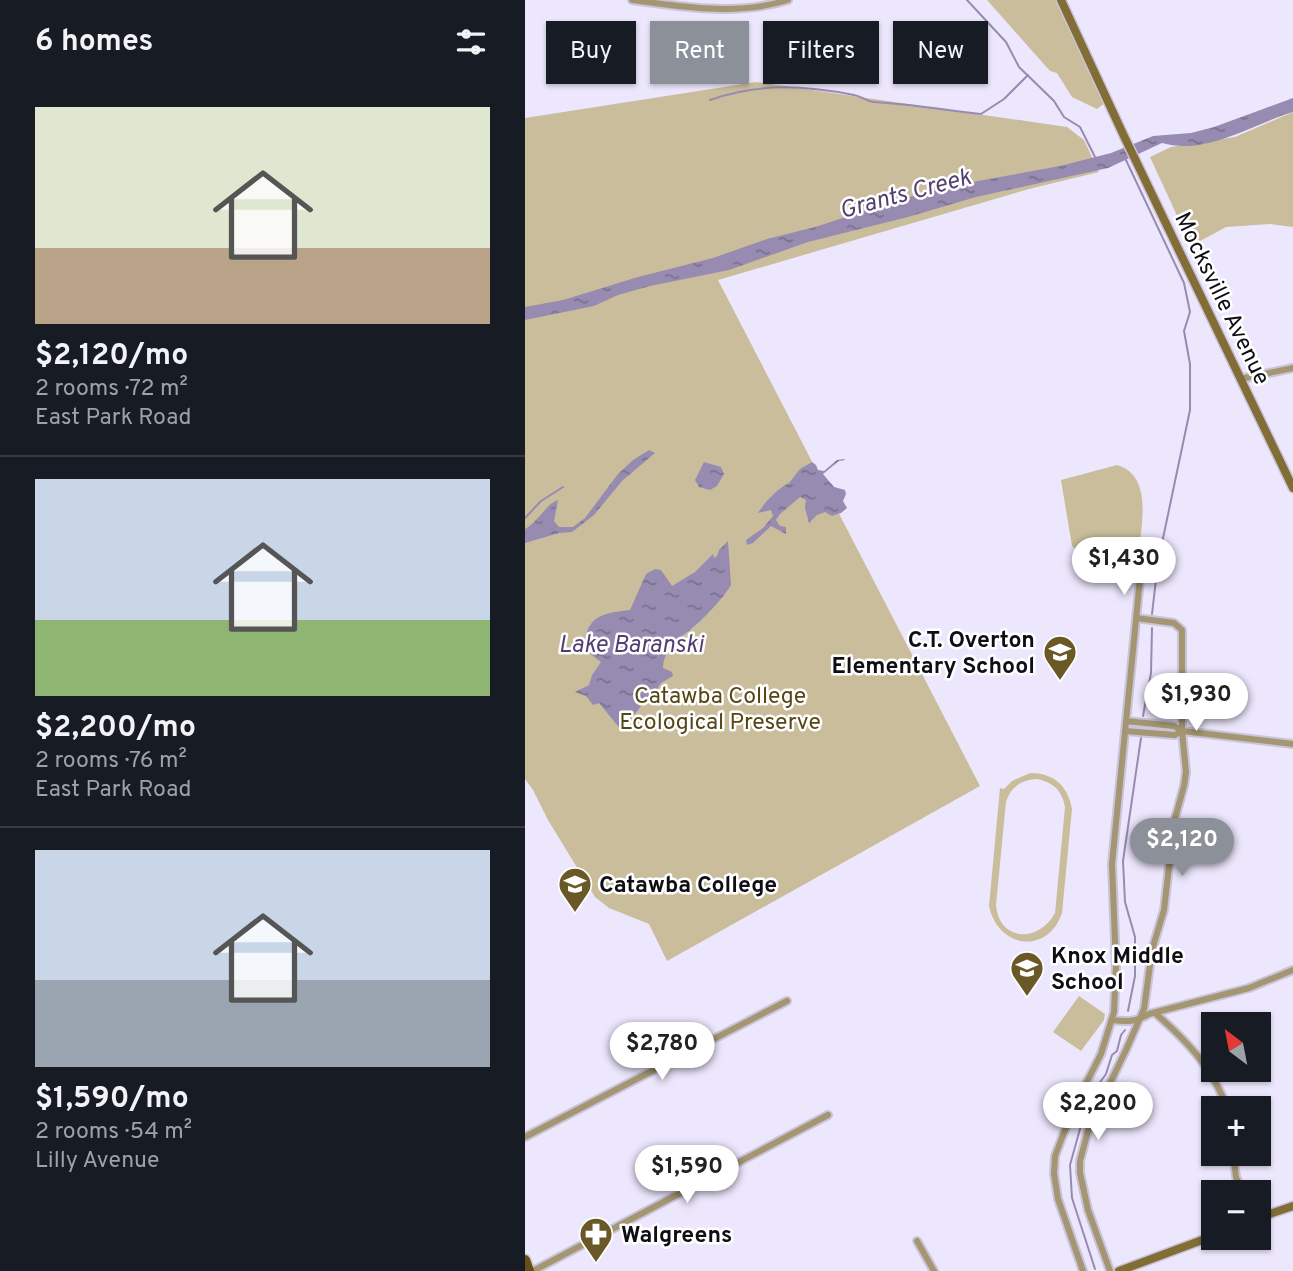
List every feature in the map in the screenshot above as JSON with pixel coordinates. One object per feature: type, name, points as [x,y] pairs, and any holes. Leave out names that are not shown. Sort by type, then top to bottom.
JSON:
[{"type":"main road","points":[[525,1260],[531,1271]]},
{"type":"street","points":[[632,0],[727,10],[771,5],[788,0]]},
{"type":"street","name":"Mocksville Avenue","points":[[1061,0],[1136,163],[1293,488]]},
{"type":"street","points":[[1240,379],[1293,368]]},
{"type":"street","points":[[1083,1271],[1058,1199],[1054,1174],[1055,1156],[1073,1109],[1101,1054],[1112,1020],[1116,967],[1112,864],[1140,579]]},
{"type":"street","points":[[1109,1271],[1088,1210],[1081,1180],[1080,1160],[1089,1127],[1144,1009],[1152,950],[1164,910],[1174,822],[1184,786],[1182,630],[1174,623],[1136,618]]},
{"type":"street","points":[[1126,721],[1174,726],[1182,731],[1293,744]]},
{"type":"street","points":[[1125,731],[1175,735],[1182,731]]},
{"type":"street","points":[[1112,1020],[1140,1020],[1155,1013],[1249,988],[1293,970]]},
{"type":"street","points":[[525,1137],[787,1001]]},
{"type":"street","points":[[1155,1013],[1185,1039],[1200,1057],[1222,1096]]},
{"type":"street","points":[[531,1271],[828,1115]]},
{"type":"street","points":[[1271,1214],[1293,1206]]},
{"type":"street","points":[[1119,1271],[1201,1240]]},
{"type":"street","points":[[918,1241],[934,1271]]},
{"type":"green space","points":[[987,0],[1058,0],[1105,103],[1097,109],[1072,97],[1057,73],[1050,71]]},
{"type":"green space","name":"Catawba College Ecological Preserve","points":[[749,83],[1067,127],[1084,140],[1099,172],[1029,189],[718,280],[980,786],[667,961],[649,924],[609,908],[595,897],[525,779],[525,118]]},
{"type":"green space","points":[[1293,112],[1293,227],[1270,224],[1226,227],[1191,246],[1150,157],[1171,147],[1235,137]]},
{"type":"green space","points":[[1117,465],[1128,470],[1140,489],[1143,513],[1139,549],[1080,553],[1072,546],[1061,480]]},
{"type":"green space","points":[[1030,773],[1053,778],[1067,794],[1072,809],[1062,913],[1055,927],[1046,936],[1035,941],[1012,938],[1002,931],[989,906],[1000,788],[1004,789],[1012,781]],"holes":[[[1042,780],[1059,791],[1065,807],[1055,913],[1039,930],[1021,934],[1004,926],[996,905],[1006,802],[1014,788],[1021,783]]]},
{"type":"green space","points":[[1079,996],[1105,1014],[1104,1020],[1081,1051],[1053,1032]]},
{"type":"water","points":[[1293,98],[1293,112],[1212,142],[1179,146],[1162,143],[1108,168],[976,197],[808,242],[729,270],[650,286],[618,295],[594,306],[525,320],[525,307],[563,300],[713,258],[905,198],[1060,166],[1111,153],[1153,136],[1191,133],[1214,127]]},
{"type":"water","points":[[649,450],[655,453],[622,481],[594,515],[572,532],[525,543],[525,529],[558,500],[554,521],[559,527],[573,527],[585,518],[618,474]]},
{"type":"water","points":[[844,459],[823,474],[834,487],[845,490],[843,501],[847,508],[832,516],[825,512],[817,515],[809,523],[806,500],[800,497],[776,520],[780,526],[786,527],[786,534],[771,526],[753,543],[747,545],[746,540],[763,528],[773,516],[771,510],[758,513],[800,469],[812,462],[818,470],[824,471],[837,460]]},
{"type":"water","points":[[704,462],[721,467],[724,474],[717,486],[710,490],[699,487],[695,480]]},
{"type":"water","name":"Lake Baranski","points":[[728,541],[731,585],[707,614],[671,647],[663,668],[672,672],[673,676],[661,683],[622,731],[599,703],[593,705],[586,696],[575,692],[589,685],[601,662],[588,652],[584,644],[589,626],[606,614],[630,610],[646,574],[655,569],[661,570],[672,586],[695,572],[713,554],[714,558],[717,556]]},
{"type":"waterway","points":[[967,0],[1006,42],[1019,67],[1054,101],[1064,117],[1080,127],[1095,157]]},
{"type":"waterway","points":[[710,100],[728,94],[781,87],[854,95],[871,102],[981,114],[1004,99],[1028,75]]},
{"type":"waterway","points":[[1125,158],[1184,283],[1190,312],[1184,331],[1190,364],[1190,410],[1158,562],[1152,614]]},
{"type":"waterway","points":[[525,518],[541,501],[563,487]]},
{"type":"waterway","points":[[1143,716],[1151,673],[1152,628]]},
{"type":"waterway","points":[[1128,1011],[1135,976],[1135,937],[1125,902],[1123,861],[1141,738]]},
{"type":"waterway","points":[[1095,1269],[1072,1198],[1070,1165],[1080,1129],[1125,1030]]},
{"type":"place","name":"C.T. Overton Elementary School","points":[[1060,682]]},
{"type":"place","name":"Catawba College","points":[[575,914]]},
{"type":"place","name":"Knox Middle School","points":[[1027,998]]},
{"type":"place","name":"Walgreens","points":[[596,1264]]},
{"type":"water label","name":"Grants Creek","points":[[905,193]]}]
